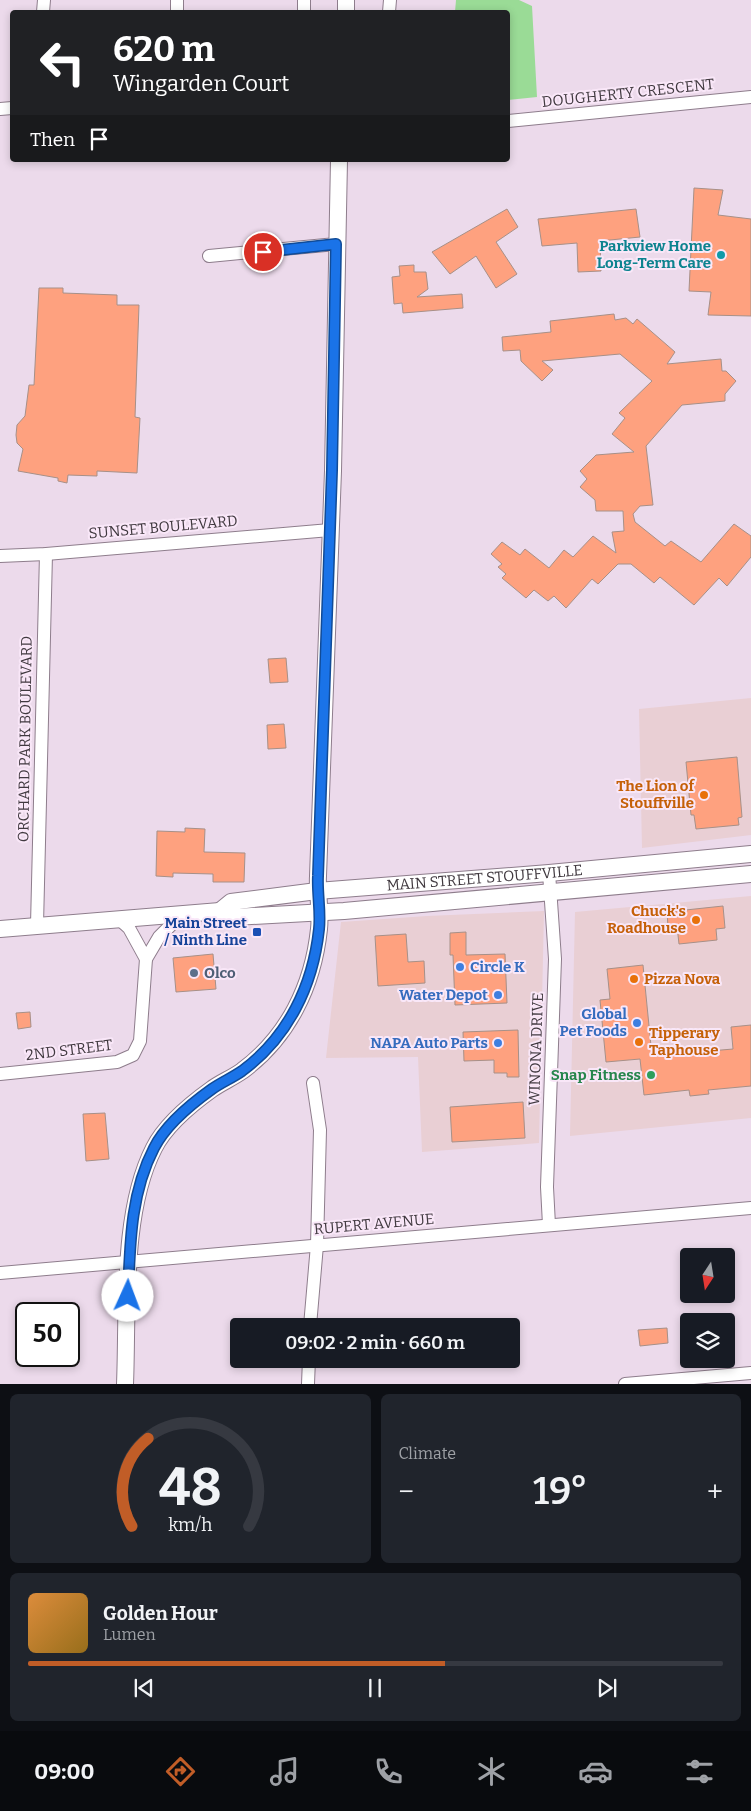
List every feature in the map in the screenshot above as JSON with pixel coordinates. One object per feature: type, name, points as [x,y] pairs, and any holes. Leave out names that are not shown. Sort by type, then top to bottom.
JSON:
[{"type":"main road","points":[[125,1384],[132,1223],[140,1184],[154,1147],[173,1121],[212,1089],[241,1071],[277,1040],[301,1000],[313,965],[319,927],[317,892],[330,530],[336,244],[340,162]]},
{"type":"main road","name":"MAIN STREET STOUFFVILLE","points":[[220,911],[231,902],[317,892],[549,874],[751,854]]},
{"type":"main road","name":"MAIN STREET STOUFFVILLE","points":[[0,929],[220,911],[235,917],[318,913],[751,874]]},
{"type":"street","name":"DOUGHERTY CRESCENT","points":[[510,121],[751,97]]},
{"type":"street","points":[[209,256],[336,244]]},
{"type":"street","name":"SUNSET BOULEVARD","points":[[0,556],[46,554],[330,530]]},
{"type":"street","name":"ORCHARD PARK BOULEVARD","points":[[37,925],[46,554]]},
{"type":"street","name":"WINONA DRIVE","points":[[549,874],[555,959],[547,1187],[549,1225]]},
{"type":"street","name":"2ND STREET","points":[[0,1074],[117,1062],[133,1055],[140,1041],[146,959],[159,937],[182,914]]},
{"type":"street","points":[[119,919],[129,928],[146,959]]},
{"type":"street","points":[[311,1318],[316,1245],[320,1130],[313,1083]]},
{"type":"street","name":"RUPERT AVENUE","points":[[0,1272],[751,1208]]},
{"type":"street","points":[[308,1384],[309,1368]]},
{"type":"street","points":[[624,1384],[751,1373]]},
{"type":"shaded area","points":[[751,698],[751,835],[642,848],[639,709]]},
{"type":"shaded area","points":[[751,896],[751,1118],[570,1136],[575,912]]},
{"type":"shaded area","points":[[544,911],[539,1143],[422,1152],[418,1057],[326,1058],[341,922]]},
{"type":"green space","points":[[456,0],[519,0],[532,6],[537,97],[510,100],[510,10],[455,10]]},
{"type":"building","name":"Parkview Home Long-Term Care","points":[[694,188],[723,190],[718,215],[751,219],[751,316],[708,315],[711,292],[689,291]]},
{"type":"building","points":[[507,209],[518,227],[496,242],[517,274],[496,288],[476,256],[450,274],[432,252]]},
{"type":"building","points":[[636,209],[640,237],[600,241],[601,271],[578,272],[577,243],[542,246],[538,219]]},
{"type":"building","points":[[414,265],[414,272],[426,272],[428,289],[417,297],[462,294],[463,308],[403,313],[402,303],[394,304],[392,277],[400,276],[399,266]]},
{"type":"building","points":[[39,288],[63,288],[63,293],[117,295],[117,305],[139,305],[135,417],[140,418],[137,473],[97,471],[97,476],[68,475],[67,483],[58,481],[58,478],[18,471],[23,449],[17,443],[17,425],[25,416],[29,385],[34,385]]},
{"type":"building","points":[[614,314],[615,320],[626,318],[633,324],[637,319],[675,352],[667,364],[721,359],[722,371],[726,371],[736,381],[725,394],[725,401],[682,405],[646,446],[653,505],[640,506],[633,514],[635,522],[665,546],[671,541],[701,562],[734,524],[751,536],[751,557],[727,586],[719,578],[694,605],[660,577],[654,583],[631,564],[618,564],[598,584],[592,579],[566,608],[554,596],[548,601],[534,590],[526,598],[502,578],[506,574],[498,567],[502,564],[491,554],[502,542],[520,555],[525,549],[549,568],[564,550],[573,557],[593,536],[616,553],[612,532],[624,531],[623,511],[596,511],[595,500],[580,487],[587,479],[580,471],[596,455],[634,452],[612,434],[625,418],[619,413],[652,381],[620,354],[542,361],[553,370],[542,381],[521,361],[520,350],[503,351],[502,337],[551,332],[550,321]]},
{"type":"building","points":[[286,658],[288,682],[270,683],[268,659]]},
{"type":"building","points":[[284,724],[286,748],[268,749],[267,725]]},
{"type":"building","points":[[737,757],[742,817],[738,818],[739,825],[696,829],[694,815],[691,815],[686,762]]},
{"type":"building","points":[[185,828],[205,829],[204,852],[245,853],[244,882],[213,882],[213,874],[173,873],[173,877],[156,876],[157,831],[185,832]]},
{"type":"building","name":"Chuck's Roadhouse","points":[[723,906],[725,928],[716,929],[717,940],[679,944],[677,926],[668,927],[667,912]]},
{"type":"building","points":[[466,932],[466,955],[505,954],[507,1003],[455,1005],[453,955],[450,955],[450,933]]},
{"type":"building","points":[[406,934],[408,962],[424,961],[425,983],[378,986],[375,936]]},
{"type":"building","name":"Olco","points":[[213,954],[216,989],[176,992],[173,958]]},
{"type":"building","points":[[643,965],[652,1056],[733,1049],[731,1027],[751,1025],[751,1086],[708,1090],[709,1094],[690,1096],[689,1090],[644,1095],[640,1059],[606,1062],[600,1000],[610,999],[607,969]]},
{"type":"building","points":[[30,1012],[31,1027],[18,1029],[16,1013]]},
{"type":"building","points":[[518,1030],[519,1077],[507,1077],[507,1073],[494,1073],[494,1060],[464,1061],[463,1032]]},
{"type":"building","points":[[523,1102],[525,1138],[452,1142],[450,1107]]},
{"type":"building","points":[[105,1113],[109,1159],[86,1161],[83,1114]]},
{"type":"building","points":[[667,1328],[668,1343],[640,1346],[638,1330]]},
{"type":"place","name":"Parkview Home Long-Term Care","points":[[721,255]]},
{"type":"place","name":"The Lion of Stouffville","points":[[704,795]]},
{"type":"place","name":"Chuck's Roadhouse","points":[[696,920]]},
{"type":"place","name":"Main Street / Ninth Line","points":[[257,932]]},
{"type":"place","name":"Circle K","points":[[460,967]]},
{"type":"place","name":"Olco","points":[[194,973]]},
{"type":"place","name":"Pizza Nova","points":[[634,979]]},
{"type":"place","name":"Water Depot","points":[[498,995]]},
{"type":"place","name":"Global Pet Foods","points":[[637,1023]]},
{"type":"place","name":"Tipperary Taphouse","points":[[639,1042]]},
{"type":"place","name":"NAPA Auto Parts","points":[[498,1043]]},
{"type":"place","name":"Snap Fitness","points":[[651,1075]]},
{"type":"route","points":[[128,1296],[132,1223],[140,1184],[154,1147],[173,1121],[212,1089],[241,1071],[277,1040],[301,1000],[313,965],[319,927],[317,892],[332,470],[336,329],[336,244],[263,252]]}]
